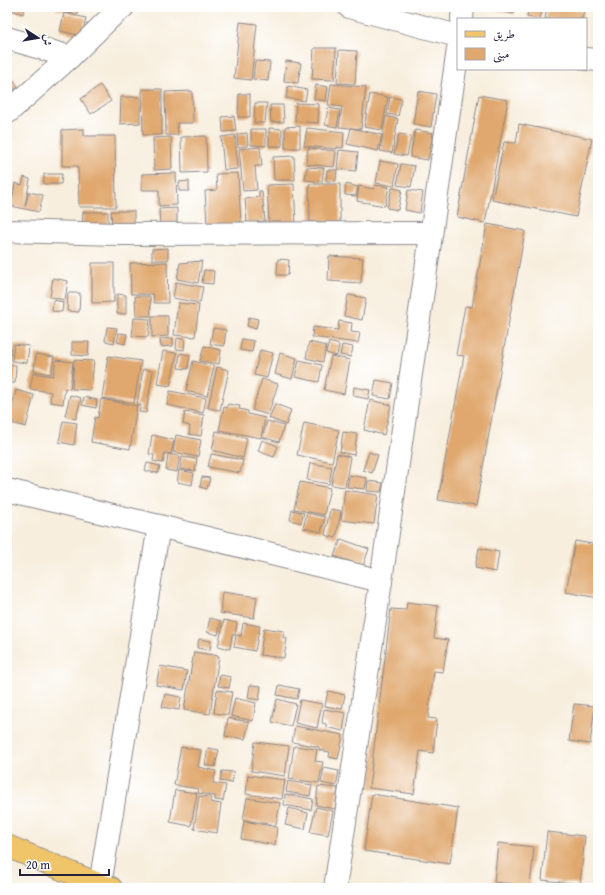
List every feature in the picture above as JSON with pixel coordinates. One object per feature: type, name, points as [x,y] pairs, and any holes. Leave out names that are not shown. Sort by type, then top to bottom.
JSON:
[{"type":"main road","points":[[7,846],[105,886]]},
{"type":"street","points":[[7,113],[123,7]]},
{"type":"street","points":[[350,7],[457,36]]},
{"type":"street","points":[[462,18],[463,7]]},
{"type":"street","points":[[7,38],[70,57]]},
{"type":"street","points":[[335,888],[457,57]]},
{"type":"street","points":[[587,59],[598,60]]},
{"type":"street","points":[[7,231],[118,234],[431,233]]},
{"type":"street","points":[[7,490],[381,581]]},
{"type":"street","points":[[105,886],[159,526]]},
{"type":"building","points":[[9,7],[25,7],[23,14],[8,9]]},
{"type":"building","points":[[56,7],[79,7],[77,15],[55,9]]},
{"type":"building","points":[[483,7],[515,7],[514,14]]},
{"type":"building","points":[[529,7],[543,7],[540,18],[527,17]]},
{"type":"building","points":[[547,7],[564,7],[584,11],[582,18],[545,18]]},
{"type":"building","points":[[64,13],[86,18],[82,36],[60,31]]},
{"type":"building","points":[[240,22],[257,24],[251,80],[234,78]]},
{"type":"building","points":[[314,48],[336,48],[334,80],[312,79]]},
{"type":"building","points":[[339,50],[357,51],[355,84],[337,83]]},
{"type":"building","points":[[255,61],[270,62],[268,81],[253,79]]},
{"type":"building","points":[[286,61],[301,63],[298,83],[284,81]]},
{"type":"building","points":[[11,76],[18,87],[7,95],[7,79]]},
{"type":"building","points":[[331,84],[366,87],[361,129],[339,127],[342,107],[328,105]]},
{"type":"building","points":[[100,85],[111,101],[91,114],[81,99]]},
{"type":"building","points":[[316,85],[328,87],[326,101],[314,99]]},
{"type":"building","points":[[288,86],[307,90],[305,101],[286,98]]},
{"type":"building","points":[[142,89],[162,89],[162,135],[143,135]]},
{"type":"building","points":[[192,91],[193,123],[177,123],[178,135],[166,135],[165,92]]},
{"type":"building","points":[[418,91],[436,94],[431,127],[413,124]]},
{"type":"building","points":[[239,94],[250,94],[250,117],[238,117]]},
{"type":"building","points":[[370,94],[388,97],[382,130],[364,127]]},
{"type":"building","points":[[479,95],[508,100],[485,223],[457,217]]},
{"type":"building","points":[[121,97],[140,97],[140,123],[120,124]]},
{"type":"building","points":[[390,97],[402,99],[398,116],[387,114]]},
{"type":"building","points":[[255,103],[267,103],[265,123],[254,123]]},
{"type":"building","points":[[296,103],[319,104],[318,123],[295,121]]},
{"type":"building","points":[[270,105],[283,105],[284,122],[271,122]]},
{"type":"building","points":[[328,108],[340,110],[337,127],[325,125]]},
{"type":"building","points":[[234,116],[236,131],[223,132],[222,117]]},
{"type":"building","points":[[386,116],[398,119],[392,153],[380,151]]},
{"type":"building","points":[[519,124],[592,139],[576,217],[492,200],[504,142],[516,143]]},
{"type":"building","points":[[300,126],[300,148],[285,148],[285,127]]},
{"type":"building","points":[[269,128],[282,129],[282,146],[269,146]]},
{"type":"building","points":[[307,128],[344,132],[343,148],[337,147],[337,149],[304,146]]},
{"type":"building","points":[[351,128],[382,135],[378,151],[347,144]]},
{"type":"building","points":[[84,129],[84,136],[115,136],[116,207],[79,207],[78,166],[62,166],[62,130]]},
{"type":"building","points":[[251,129],[266,129],[266,146],[251,145]]},
{"type":"building","points":[[415,130],[433,133],[428,160],[410,157]]},
{"type":"building","points":[[247,133],[248,146],[238,147],[237,134]]},
{"type":"building","points":[[399,134],[411,136],[407,156],[394,154]]},
{"type":"building","points":[[235,135],[238,169],[224,170],[221,137]]},
{"type":"building","points":[[206,136],[207,172],[182,173],[181,137]]},
{"type":"building","points":[[171,137],[172,169],[154,170],[153,138]]},
{"type":"building","points":[[260,147],[262,166],[255,166],[257,190],[243,191],[239,149]]},
{"type":"building","points":[[308,148],[336,151],[334,167],[306,164]]},
{"type":"building","points":[[339,150],[358,152],[356,171],[337,169]]},
{"type":"building","points":[[294,156],[295,180],[274,180],[273,157]]},
{"type":"building","points":[[380,161],[398,164],[394,186],[376,183]]},
{"type":"building","points":[[401,164],[415,166],[411,187],[397,185]]},
{"type":"building","points":[[307,167],[324,168],[322,182],[305,180]]},
{"type":"building","points":[[327,170],[337,170],[336,181],[326,181]]},
{"type":"building","points":[[176,173],[177,205],[159,206],[159,190],[142,190],[142,174]]},
{"type":"building","points":[[238,173],[241,224],[207,225],[205,191],[217,190],[216,174]]},
{"type":"building","points":[[44,174],[62,174],[61,184],[44,184]]},
{"type":"building","points":[[24,177],[30,179],[25,206],[29,192],[43,195],[39,212],[11,206],[15,183],[22,185]]},
{"type":"building","points":[[189,181],[189,191],[179,191],[179,182]]},
{"type":"building","points":[[294,184],[296,225],[269,227],[267,185]]},
{"type":"building","points":[[309,184],[340,184],[340,222],[310,222]]},
{"type":"building","points":[[346,184],[358,187],[356,196],[345,195]]},
{"type":"building","points":[[375,185],[389,187],[385,206],[357,201],[359,186],[374,189]]},
{"type":"building","points":[[392,188],[402,190],[398,210],[387,208]]},
{"type":"building","points":[[408,190],[423,192],[420,213],[405,210]]},
{"type":"building","points":[[259,191],[262,191],[265,221],[247,223],[245,199],[259,197]]},
{"type":"building","points":[[177,208],[177,224],[160,225],[159,209]]},
{"type":"building","points":[[111,211],[134,211],[134,226],[112,226]]},
{"type":"building","points":[[83,212],[108,212],[108,227],[82,227]]},
{"type":"building","points":[[487,224],[525,231],[476,506],[438,500],[464,356],[456,355],[465,306],[472,307]]},
{"type":"building","points":[[168,248],[168,260],[152,260],[152,249]]},
{"type":"building","points":[[329,256],[363,258],[361,283],[328,281]]},
{"type":"building","points":[[278,259],[289,260],[288,275],[277,275]]},
{"type":"building","points":[[202,261],[198,283],[177,279],[180,263]]},
{"type":"building","points":[[167,262],[168,303],[154,303],[153,294],[131,294],[130,263]]},
{"type":"building","points":[[92,263],[114,263],[114,302],[92,303]]},
{"type":"building","points":[[204,270],[214,271],[213,284],[202,283]]},
{"type":"building","points":[[53,278],[68,281],[65,300],[50,297]]},
{"type":"building","points":[[176,282],[203,287],[200,303],[173,298]]},
{"type":"building","points":[[68,293],[80,293],[79,312],[67,311]]},
{"type":"building","points":[[117,294],[126,295],[126,314],[117,314]]},
{"type":"building","points":[[348,295],[366,298],[362,320],[344,316]]},
{"type":"building","points":[[135,296],[150,296],[151,316],[136,316]]},
{"type":"building","points":[[53,300],[63,302],[62,312],[52,311]]},
{"type":"building","points":[[178,303],[199,305],[195,337],[174,335]]},
{"type":"building","points":[[152,316],[168,316],[168,336],[152,337]]},
{"type":"building","points":[[249,317],[258,319],[256,329],[247,326]]},
{"type":"building","points":[[134,318],[150,319],[148,337],[132,336]]},
{"type":"building","points":[[339,321],[352,323],[351,332],[360,333],[358,343],[312,337],[313,327],[338,330]]},
{"type":"building","points":[[107,327],[117,328],[114,343],[105,341]]},
{"type":"building","points":[[213,328],[226,330],[224,346],[210,344]]},
{"type":"building","points":[[119,333],[127,334],[125,344],[117,342]]},
{"type":"building","points":[[173,338],[173,346],[161,347],[160,339]]},
{"type":"building","points":[[177,338],[185,339],[184,350],[176,349]]},
{"type":"building","points":[[242,339],[254,341],[252,352],[240,350]]},
{"type":"building","points":[[72,342],[89,342],[88,356],[72,355]]},
{"type":"building","points":[[309,342],[326,346],[323,362],[306,358]]},
{"type":"building","points":[[329,342],[339,345],[337,356],[326,353]]},
{"type":"building","points":[[14,344],[29,346],[27,363],[12,361]]},
{"type":"building","points":[[342,345],[353,347],[351,357],[340,355]]},
{"type":"building","points":[[7,346],[11,347],[10,361],[7,361]]},
{"type":"building","points":[[204,346],[221,350],[219,364],[200,361]]},
{"type":"building","points":[[260,350],[273,353],[267,378],[254,375]]},
{"type":"building","points":[[163,351],[177,353],[170,386],[157,384]]},
{"type":"building","points":[[180,353],[190,355],[188,369],[178,368]]},
{"type":"building","points":[[280,353],[297,358],[292,379],[275,374]]},
{"type":"building","points":[[36,354],[54,357],[51,374],[34,371]]},
{"type":"building","points":[[108,356],[141,361],[134,403],[102,398]]},
{"type":"building","points":[[331,356],[350,360],[344,394],[324,390]]},
{"type":"building","points":[[56,360],[73,362],[70,389],[65,388],[63,404],[50,402],[51,392],[30,389],[33,373],[53,376]]},
{"type":"building","points":[[74,360],[94,361],[91,390],[72,389]]},
{"type":"building","points":[[299,360],[322,365],[319,382],[295,377]]},
{"type":"building","points":[[193,361],[214,366],[207,396],[186,391]]},
{"type":"building","points":[[7,365],[16,365],[15,383],[7,383]]},
{"type":"building","points":[[217,367],[229,370],[220,410],[208,408]]},
{"type":"building","points":[[143,369],[153,371],[146,413],[139,412],[141,405],[137,405]]},
{"type":"building","points":[[262,379],[278,384],[268,415],[252,410]]},
{"type":"building","points":[[376,380],[393,383],[390,399],[373,396]]},
{"type":"building","points":[[354,387],[370,390],[368,399],[353,396]]},
{"type":"building","points":[[16,390],[34,395],[26,427],[8,422]]},
{"type":"building","points":[[170,391],[206,398],[203,413],[167,405]]},
{"type":"building","points":[[70,395],[81,398],[76,419],[65,416]]},
{"type":"building","points":[[84,397],[97,400],[96,408],[82,405]]},
{"type":"building","points":[[101,399],[137,406],[130,449],[91,442],[95,417],[98,418]]},
{"type":"building","points":[[370,400],[391,405],[384,435],[364,430]]},
{"type":"building","points":[[228,404],[240,406],[239,409],[248,411],[248,414],[265,418],[261,438],[219,430],[224,407],[227,408]]},
{"type":"building","points":[[275,404],[291,410],[286,425],[269,418]]},
{"type":"building","points":[[185,412],[204,415],[201,436],[189,434],[190,426],[183,424]]},
{"type":"building","points":[[63,421],[77,423],[74,445],[59,442]]},
{"type":"building","points":[[267,421],[284,426],[279,442],[262,437]]},
{"type":"building","points":[[304,423],[339,430],[332,462],[297,455]]},
{"type":"building","points":[[216,431],[247,438],[243,458],[212,450]]},
{"type":"building","points":[[343,432],[357,434],[354,455],[340,452]]},
{"type":"building","points":[[152,435],[174,440],[171,454],[165,453],[163,463],[153,461],[154,455],[149,454]]},
{"type":"building","points":[[176,435],[201,440],[198,457],[173,452]]},
{"type":"building","points":[[262,440],[278,446],[274,457],[258,451]]},
{"type":"building","points":[[369,452],[378,455],[372,473],[363,470]]},
{"type":"building","points":[[168,454],[180,456],[177,472],[166,470]]},
{"type":"building","points":[[211,454],[243,460],[240,473],[208,467]]},
{"type":"building","points":[[337,454],[350,457],[345,487],[331,485]]},
{"type":"building","points":[[182,457],[197,459],[195,471],[180,469]]},
{"type":"building","points":[[147,463],[160,466],[158,473],[145,471]]},
{"type":"building","points":[[310,463],[332,467],[329,484],[307,480]]},
{"type":"building","points":[[179,470],[194,473],[192,485],[177,482]]},
{"type":"building","points":[[349,475],[367,478],[365,489],[347,487]]},
{"type":"building","points":[[202,477],[210,478],[207,489],[200,487]]},
{"type":"building","points":[[368,481],[383,483],[381,492],[367,491]]},
{"type":"building","points":[[300,482],[330,488],[324,515],[294,509]]},
{"type":"building","points":[[345,490],[378,495],[374,524],[341,520]]},
{"type":"building","points":[[330,509],[341,511],[336,538],[325,535]]},
{"type":"building","points":[[292,510],[304,513],[301,523],[290,520]]},
{"type":"building","points":[[307,513],[325,517],[321,532],[303,528]]},
{"type":"building","points":[[341,539],[369,549],[363,566],[334,556]]},
{"type":"building","points":[[575,541],[598,545],[598,598],[566,592]]},
{"type":"building","points":[[479,548],[499,552],[496,572],[475,568]]},
{"type":"building","points":[[222,592],[257,597],[254,618],[220,613]]},
{"type":"building","points":[[407,602],[438,606],[434,638],[448,640],[443,672],[434,671],[428,718],[437,719],[433,753],[420,751],[414,794],[369,788],[391,609],[406,610]]},
{"type":"building","points":[[210,618],[221,621],[218,635],[207,632]]},
{"type":"building","points":[[224,620],[237,623],[235,635],[232,635],[230,649],[218,646]]},
{"type":"building","points":[[243,623],[260,626],[255,651],[234,647],[236,635],[241,636]]},
{"type":"building","points":[[264,628],[284,631],[283,638],[287,638],[284,658],[260,655]]},
{"type":"building","points":[[199,639],[211,641],[210,650],[197,648]]},
{"type":"building","points":[[194,652],[219,656],[210,714],[184,710]]},
{"type":"building","points":[[160,666],[187,671],[184,690],[156,685]]},
{"type":"building","points":[[220,675],[231,677],[229,688],[218,686]]},
{"type":"building","points":[[250,685],[261,686],[259,700],[248,698]]},
{"type":"building","points":[[279,685],[299,689],[297,699],[277,695]]},
{"type":"building","points":[[217,690],[232,692],[228,715],[214,713]]},
{"type":"building","points":[[328,691],[345,695],[342,709],[325,706]]},
{"type":"building","points":[[165,694],[181,697],[179,710],[162,707]]},
{"type":"building","points":[[235,698],[256,703],[253,721],[231,716]]},
{"type":"building","points":[[277,699],[296,704],[291,726],[272,722]]},
{"type":"building","points":[[300,700],[322,704],[317,728],[295,723]]},
{"type":"building","points":[[574,704],[595,706],[590,744],[569,741]]},
{"type":"building","points":[[324,709],[346,713],[343,731],[326,727],[326,724],[322,723]]},
{"type":"building","points":[[228,718],[249,722],[245,739],[225,736]]},
{"type":"building","points":[[295,726],[343,735],[338,759],[329,757],[330,752],[319,750],[319,747],[292,742]]},
{"type":"building","points":[[255,742],[289,746],[285,776],[251,771]]},
{"type":"building","points":[[294,746],[317,749],[315,761],[323,762],[319,783],[289,779]]},
{"type":"building","points":[[181,747],[201,750],[198,767],[216,771],[213,783],[226,785],[223,801],[215,800],[215,796],[198,793],[199,789],[174,785]]},
{"type":"building","points":[[208,748],[219,750],[215,767],[205,765]]},
{"type":"building","points":[[324,768],[339,771],[336,786],[321,783]]},
{"type":"building","points":[[222,771],[234,772],[232,783],[220,781]]},
{"type":"building","points":[[248,775],[285,780],[282,799],[246,794]]},
{"type":"building","points":[[288,781],[312,785],[310,796],[286,792]]},
{"type":"building","points":[[318,786],[338,788],[335,809],[316,805]]},
{"type":"building","points":[[175,790],[197,793],[191,826],[170,822]]},
{"type":"building","points":[[285,794],[313,799],[311,810],[284,805]]},
{"type":"building","points":[[372,794],[458,808],[450,864],[364,851]]},
{"type":"building","points":[[199,796],[211,797],[210,802],[221,804],[217,833],[194,829]]},
{"type":"building","points":[[247,798],[280,803],[276,825],[243,820]]},
{"type":"building","points":[[316,807],[333,811],[328,835],[310,832]]},
{"type":"building","points":[[289,808],[308,813],[305,829],[285,825]]},
{"type":"building","points":[[244,821],[277,827],[275,845],[241,839]]},
{"type":"building","points":[[547,832],[585,836],[580,884],[542,880]]},
{"type":"building","points":[[498,843],[534,847],[530,886],[494,882]]}]
